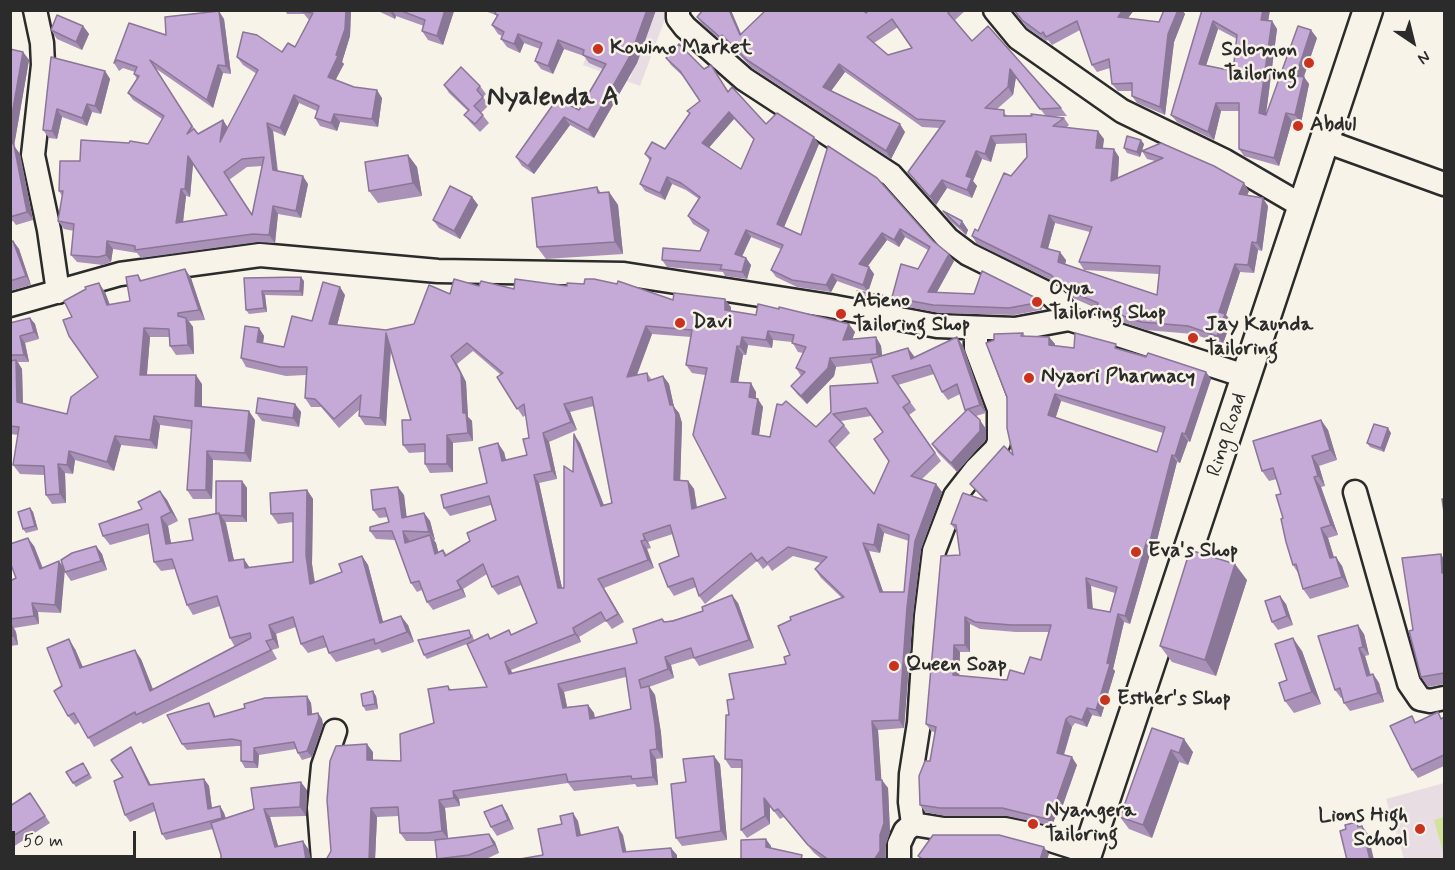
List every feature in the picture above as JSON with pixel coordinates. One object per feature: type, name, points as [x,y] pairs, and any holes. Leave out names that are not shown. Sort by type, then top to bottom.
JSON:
[{"type":"main road","name":"Ring Road","points":[[1087,856],[1248,377],[1368,10]]},
{"type":"street","points":[[35,10],[42,43],[43,65],[33,155],[49,230],[58,292]]},
{"type":"street","points":[[678,10],[678,18],[685,27],[744,79],[891,174],[948,239],[968,254],[1051,295],[1060,303],[1069,319]]},
{"type":"street","points":[[995,10],[1018,38],[1122,111],[1225,161],[1304,207]]},
{"type":"street","points":[[1326,141],[1444,184]]},
{"type":"street","points":[[10,305],[91,280],[120,274],[261,255],[438,271],[624,274],[830,306],[916,323],[976,329],[1036,326],[1069,319],[1152,344],[1248,377]]},
{"type":"street","points":[[913,824],[910,802],[911,774],[919,723],[926,616],[934,551],[955,496],[976,468],[996,449],[999,442],[999,409],[976,348],[976,329]]},
{"type":"street","points":[[1355,492],[1409,683],[1420,699],[1430,701],[1444,698]]},
{"type":"street","points":[[323,860],[319,808],[323,766],[335,731]]},
{"type":"street","points":[[913,824],[944,829],[1005,829],[1035,835],[1087,856]]},
{"type":"street","points":[[899,860],[899,844],[905,831],[913,824]]},
{"type":"shaded area","points":[[603,11],[668,11],[640,86],[583,65]],"holes":[[[634,67],[630,79],[609,71]]]},
{"type":"shaded area","name":"Lions High School","points":[[1444,783],[1444,859],[1404,859],[1386,799]]},
{"type":"green space","points":[[1444,817],[1444,855],[1434,820]]},
{"type":"building","points":[[303,10],[346,10],[345,29],[336,55],[338,56],[328,77],[354,87],[377,90],[372,119],[334,114],[331,123],[315,118],[319,106],[294,95],[280,128],[267,123],[273,170],[303,176],[296,211],[273,206],[269,235],[253,234],[135,250],[135,246],[107,241],[106,255],[98,257],[71,255],[74,224],[58,221],[63,191],[59,191],[60,161],[80,161],[81,140],[129,143],[130,141],[148,144],[164,116],[128,93],[139,76],[134,74],[137,67],[117,60],[114,63],[129,23],[166,35],[165,17],[219,11],[226,66],[218,65],[207,100],[150,60],[192,126],[187,134],[194,129],[198,134],[223,120],[220,142],[258,70],[237,57],[243,32],[257,35],[282,52],[288,43],[295,47],[313,13],[303,12]],"holes":[[[188,156],[227,215],[176,223],[181,189],[185,189]],[[264,157],[252,215],[224,172],[242,159]]]},
{"type":"building","points":[[399,10],[445,10],[437,36],[422,31],[425,20]]},
{"type":"building","points":[[496,10],[647,10],[631,54],[588,130],[564,117],[528,166],[516,157],[557,99],[579,110],[606,64],[583,55],[584,50],[558,40],[548,66],[535,61],[542,43],[518,34],[514,44],[501,39],[504,32],[492,25],[498,15],[495,14]]},
{"type":"building","points":[[703,10],[729,10],[740,35],[766,10],[863,10],[866,13],[869,10],[951,10],[948,13],[972,41],[988,26],[1061,108],[1040,109],[1010,69],[1008,87],[985,108],[1004,110],[1004,116],[1032,116],[1031,114],[1064,118],[1053,126],[1098,131],[1096,148],[1114,149],[1111,181],[1163,158],[1142,151],[1161,143],[1214,166],[1244,183],[1239,194],[1263,198],[1257,243],[1252,242],[1248,265],[1235,264],[1219,312],[1225,314],[1217,336],[1188,326],[1141,322],[1097,307],[1098,303],[1067,290],[1051,275],[972,236],[975,229],[978,231],[1004,173],[1011,176],[1027,157],[1026,134],[991,136],[985,154],[976,151],[966,176],[972,178],[967,190],[942,180],[930,197],[908,172],[945,121],[917,119],[839,64],[823,87],[900,124],[886,151],[747,60],[722,35],[720,37],[697,17]],"holes":[[[892,19],[912,48],[888,55],[867,37]],[[1049,215],[1092,227],[1079,262],[1160,266],[1157,295],[1058,262],[1060,252],[1041,247]]]},
{"type":"building","points":[[1014,10],[1123,10],[1118,17],[1159,22],[1164,10],[1178,10],[1168,34],[1160,107],[1132,96],[1132,83],[1112,84],[1109,59],[1092,65],[1077,21],[1046,37],[1043,32],[1041,34],[1022,20]]},
{"type":"building","points":[[1202,10],[1263,10],[1261,20],[1272,21],[1259,113],[1266,115],[1298,26],[1311,30],[1296,76],[1304,77],[1295,115],[1286,113],[1274,158],[1239,149],[1239,103],[1216,103],[1208,132],[1171,115]],"holes":[[[1213,21],[1237,35],[1233,71],[1199,64]]]},
{"type":"building","points":[[57,15],[83,26],[76,42],[51,30]]},
{"type":"building","points":[[679,44],[704,69],[711,65],[728,92],[732,87],[766,124],[777,113],[814,137],[777,224],[801,235],[828,146],[877,178],[933,241],[949,254],[928,292],[974,294],[982,271],[1038,299],[1036,303],[1009,308],[933,305],[857,291],[892,297],[901,264],[918,269],[930,247],[900,229],[894,240],[882,233],[859,264],[869,267],[863,285],[832,274],[826,285],[792,280],[771,270],[783,245],[746,230],[735,254],[746,258],[742,272],[720,269],[722,265],[662,260],[663,248],[700,251],[709,230],[688,216],[700,197],[681,183],[667,177],[660,193],[640,184],[651,158],[645,154],[652,142],[665,149],[690,113],[687,111],[700,101],[680,71],[666,58]],"holes":[[[729,112],[754,139],[741,169],[702,143]]]},
{"type":"building","points":[[10,49],[23,52],[10,126]]},
{"type":"building","points":[[51,57],[105,71],[95,106],[87,104],[82,118],[57,109],[52,131],[43,130]]},
{"type":"building","points":[[461,67],[480,86],[477,90],[483,97],[474,106],[483,115],[475,124],[464,115],[469,110],[444,85]]},
{"type":"building","points":[[1127,136],[1141,140],[1137,152],[1124,148]]},
{"type":"building","points":[[10,140],[14,145],[27,212],[10,217]]},
{"type":"building","points":[[408,155],[413,183],[369,191],[365,162]]},
{"type":"building","points":[[450,186],[472,197],[454,231],[433,220]]},
{"type":"building","points":[[597,187],[598,193],[609,192],[615,242],[537,247],[532,198]]},
{"type":"building","points":[[943,211],[962,221],[960,227]]},
{"type":"building","points":[[13,241],[26,276],[10,281],[10,242]]},
{"type":"building","points":[[185,269],[199,310],[178,313],[178,316],[186,318],[188,345],[170,346],[169,329],[144,328],[140,375],[196,375],[195,406],[249,411],[245,453],[207,451],[206,490],[187,490],[192,421],[154,416],[150,440],[115,436],[107,462],[69,451],[67,465],[58,464],[60,494],[46,495],[44,466],[13,465],[19,427],[10,426],[10,361],[16,360],[17,402],[67,414],[71,397],[98,377],[69,336],[63,320],[72,317],[64,301],[86,289],[85,287],[99,283],[107,305],[130,301],[126,277],[138,275],[140,281]]},
{"type":"building","points":[[301,277],[300,291],[262,291],[264,308],[246,310],[244,278]]},
{"type":"building","points":[[454,279],[479,286],[481,281],[514,289],[515,279],[567,286],[567,283],[584,284],[585,279],[617,284],[618,281],[673,300],[674,293],[725,299],[725,310],[756,315],[758,304],[849,324],[843,340],[876,337],[877,354],[830,358],[828,368],[801,396],[791,386],[805,372],[796,368],[806,347],[792,343],[794,335],[768,331],[766,340],[742,337],[740,347],[737,346],[731,382],[751,383],[749,397],[758,399],[752,434],[770,437],[777,404],[782,405],[786,401],[816,427],[831,412],[830,386],[878,383],[871,359],[908,348],[911,359],[957,337],[980,405],[965,410],[957,384],[942,392],[930,365],[892,376],[910,402],[903,407],[935,453],[911,476],[936,484],[915,541],[907,607],[899,720],[872,721],[876,780],[882,780],[884,823],[880,835],[880,851],[874,860],[829,860],[808,845],[778,809],[774,811],[764,798],[765,816],[741,830],[742,760],[725,759],[726,715],[729,715],[727,700],[734,699],[729,674],[786,664],[784,657],[790,655],[778,626],[791,620],[790,617],[844,597],[815,569],[827,557],[788,547],[767,563],[762,557],[757,561],[751,553],[699,596],[693,578],[668,587],[659,564],[679,556],[670,525],[643,534],[645,540],[641,541],[648,560],[598,579],[618,614],[606,621],[601,612],[573,628],[575,634],[505,662],[509,674],[637,643],[633,629],[662,619],[664,622],[673,621],[703,611],[702,607],[732,595],[749,640],[694,658],[691,648],[665,657],[668,669],[639,680],[641,688],[649,686],[655,725],[657,749],[650,750],[653,777],[632,779],[631,776],[568,782],[566,774],[453,791],[454,798],[439,800],[442,831],[428,833],[400,833],[398,807],[371,808],[369,860],[326,860],[331,851],[327,800],[330,761],[336,746],[367,744],[367,760],[401,761],[400,734],[434,723],[428,689],[448,686],[449,690],[487,687],[467,644],[488,634],[490,639],[509,630],[511,635],[537,623],[518,576],[492,587],[483,564],[457,581],[461,589],[427,602],[419,581],[411,583],[392,531],[370,531],[370,527],[389,522],[385,508],[373,510],[371,490],[398,487],[402,518],[424,513],[429,532],[403,531],[405,543],[430,535],[435,554],[443,550],[445,556],[470,541],[467,533],[496,520],[489,496],[444,508],[441,495],[487,483],[479,448],[498,443],[502,461],[527,455],[523,439],[529,438],[524,404],[517,409],[497,377],[503,373],[467,343],[451,356],[461,374],[463,413],[466,413],[468,433],[447,435],[447,464],[425,464],[425,444],[403,445],[402,420],[411,420],[386,333],[380,418],[359,416],[361,395],[334,419],[315,399],[305,398],[307,367],[280,367],[241,358],[245,326],[259,328],[257,342],[284,347],[292,316],[312,321],[323,282],[340,287],[329,324],[386,330],[414,324],[429,285],[450,294]],"holes":[[[646,326],[692,330],[686,365],[707,368],[693,435],[726,498],[692,509],[688,481],[674,480],[676,415],[673,405],[670,405],[663,376],[648,381],[647,373],[627,377]],[[592,397],[612,503],[601,506],[574,434],[573,472],[564,466],[564,588],[558,588],[534,475],[552,471],[543,433],[571,422],[564,404]],[[866,408],[883,432],[874,439],[889,461],[874,494],[829,441],[844,425],[833,414]],[[878,524],[909,535],[904,592],[880,592],[863,543],[874,545]],[[625,668],[631,709],[590,719],[588,705],[563,708],[558,684]]]},
{"type":"building","points":[[30,318],[34,332],[20,336],[24,355],[10,355],[10,323]]},
{"type":"building","points":[[1023,333],[1021,336],[1049,337],[1049,345],[1074,348],[1075,333],[1116,344],[1115,348],[1146,357],[1148,353],[1206,372],[1185,434],[1182,433],[1175,456],[1172,455],[1150,541],[1147,540],[1125,616],[1118,614],[1107,663],[1110,664],[1096,710],[1087,708],[1082,720],[1070,716],[1066,719],[1057,753],[1072,757],[1054,808],[1051,807],[1047,819],[1002,808],[940,808],[920,805],[919,776],[925,761],[930,761],[936,727],[926,724],[941,556],[960,555],[956,525],[951,524],[963,493],[987,501],[970,484],[1004,446],[1013,455],[1007,428],[1007,397],[986,343],[994,340],[994,334]],"holes":[[[1055,394],[1165,427],[1157,452],[1048,415]],[[1086,578],[1117,587],[1110,612],[1088,608]],[[965,617],[975,622],[1051,625],[1041,660],[1030,657],[1024,674],[1010,670],[1007,680],[953,675],[954,645],[965,645]]]},
{"type":"building","points":[[258,398],[295,404],[293,418],[256,413]]},
{"type":"building","points":[[968,409],[980,420],[980,431],[951,463],[932,444]]},
{"type":"building","points":[[1321,420],[1330,450],[1312,456],[1318,476],[1314,477],[1331,525],[1321,528],[1330,558],[1336,557],[1342,577],[1303,589],[1296,564],[1293,565],[1286,542],[1281,519],[1283,518],[1276,495],[1281,494],[1273,468],[1262,471],[1253,441]]},
{"type":"building","points":[[1374,424],[1388,428],[1381,448],[1367,443]]},
{"type":"building","points":[[216,481],[242,481],[242,516],[216,514]]},
{"type":"building","points":[[307,490],[306,555],[310,584],[342,572],[339,564],[362,556],[380,623],[401,616],[407,632],[375,644],[374,639],[329,653],[323,636],[301,644],[293,617],[269,625],[273,639],[266,641],[271,650],[136,715],[135,712],[88,738],[74,713],[68,716],[54,691],[62,686],[47,648],[69,639],[80,668],[135,650],[150,691],[251,638],[250,633],[230,638],[217,596],[187,605],[172,559],[154,562],[148,524],[103,536],[99,524],[142,509],[138,502],[160,491],[171,512],[161,517],[166,544],[193,540],[189,519],[219,513],[229,561],[244,559],[245,568],[293,562],[293,513],[271,514],[270,493]]},
{"type":"building","points":[[30,508],[35,526],[23,529],[18,512]]},
{"type":"building","points":[[28,538],[40,569],[59,561],[55,605],[32,603],[34,616],[10,619],[10,581],[16,578],[10,562],[10,544]]},
{"type":"building","points":[[96,546],[101,561],[65,572],[61,560],[72,553]]},
{"type":"building","points":[[1190,550],[1235,564],[1205,660],[1160,646]]},
{"type":"building","points":[[1441,554],[1442,573],[1444,573],[1444,673],[1421,677],[1409,631],[1413,630],[1402,558]]},
{"type":"building","points":[[1280,596],[1287,616],[1272,622],[1265,601]]},
{"type":"building","points":[[1358,625],[1363,647],[1359,648],[1367,676],[1373,674],[1378,693],[1344,703],[1340,688],[1335,690],[1318,636]]},
{"type":"building","points":[[469,630],[471,637],[424,655],[418,640]]},
{"type":"building","points":[[1293,638],[1312,692],[1285,701],[1279,683],[1287,680],[1275,644]]},
{"type":"building","points":[[373,691],[375,704],[363,706],[361,694]]},
{"type":"building","points":[[307,696],[308,715],[318,713],[319,718],[307,751],[298,753],[294,742],[254,748],[254,762],[241,761],[241,741],[232,739],[182,744],[167,715],[209,703],[214,717],[245,708],[244,704],[265,698]]},
{"type":"building","points":[[1438,712],[1441,719],[1444,717],[1444,755],[1412,770],[1390,726],[1412,716],[1415,723]]},
{"type":"building","points":[[1152,728],[1184,739],[1179,753],[1171,750],[1143,825],[1120,817]]},
{"type":"building","points":[[131,747],[149,785],[204,779],[208,809],[220,806],[222,818],[162,834],[153,803],[125,815],[114,781],[123,777],[111,760]]},
{"type":"building","points":[[714,756],[721,831],[676,838],[671,784],[686,782],[683,759]]},
{"type":"building","points":[[83,763],[89,774],[73,783],[66,772]]},
{"type":"building","points":[[301,782],[300,807],[264,809],[275,847],[303,841],[306,860],[221,860],[211,823],[254,809],[251,788]]},
{"type":"building","points":[[30,793],[45,816],[10,838],[10,806]]},
{"type":"building","points":[[502,805],[508,820],[491,827],[484,812]]},
{"type":"building","points":[[573,813],[577,836],[618,827],[623,852],[671,848],[673,860],[514,860],[543,855],[538,829],[562,824],[560,816]]},
{"type":"building","points":[[1357,822],[1358,827],[1362,826],[1370,860],[1347,860],[1340,831],[1346,829],[1345,825]]},
{"type":"building","points":[[489,834],[494,845],[469,855],[437,859],[435,840]]},
{"type":"building","points":[[933,835],[999,835],[1044,847],[1040,860],[924,860],[918,856]]},
{"type":"building","points":[[766,839],[766,847],[802,855],[801,860],[741,860],[741,840]]},
{"type":"place","name":"Kowino Market","points":[[598,49]]},
{"type":"place","name":"Solomon Tailoring","points":[[1309,63]]},
{"type":"place","name":"Abdul","points":[[1298,126]]},
{"type":"place","name":"Oyua Tailoring Shop","points":[[1037,302]]},
{"type":"place","name":"Atieno Tailoring Shop","points":[[841,314]]},
{"type":"place","name":"Davi","points":[[680,323]]},
{"type":"place","name":"Jay Kaunda Tailoring","points":[[1193,338]]},
{"type":"place","name":"Nyaori Pharmacy","points":[[1029,378]]},
{"type":"place","name":"Eva's Shop","points":[[1136,552]]},
{"type":"place","name":"Queen Soap","points":[[894,666]]},
{"type":"place","name":"Esther's Shop","points":[[1105,700]]},
{"type":"place","name":"Nyangera Tailoring","points":[[1033,824]]},
{"type":"place","name":"Lions High School","points":[[1420,829]]},
{"type":"district","name":"Nyalenda A","points":[[553,98]]}]
